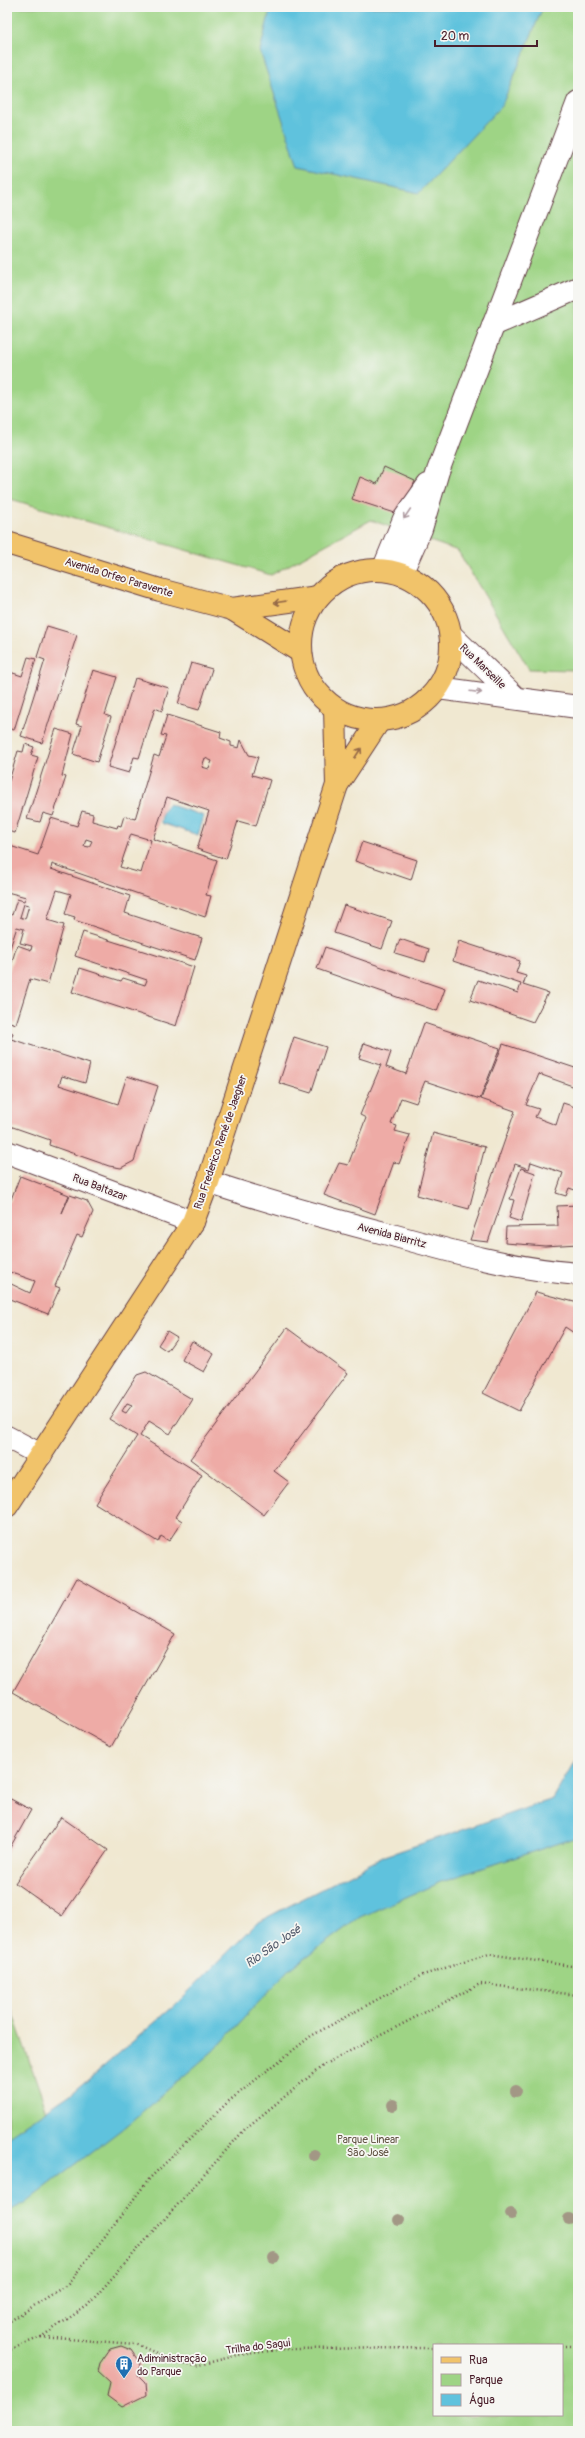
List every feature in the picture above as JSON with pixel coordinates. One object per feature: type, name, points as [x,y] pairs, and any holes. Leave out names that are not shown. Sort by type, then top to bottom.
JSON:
[{"type":"main road","name":"Avenida Orfeo Paravente","points":[[7,543],[232,609],[301,652]]},
{"type":"main road","points":[[365,571],[392,572],[425,588],[442,609],[451,635],[449,663],[438,688],[422,705],[402,716],[379,721],[357,717],[335,709],[318,694],[310,681],[301,652],[301,630],[318,597],[332,584],[348,575],[365,571]]},
{"type":"main road","name":"Avenida Orfeo Paravente","points":[[232,609],[318,597]]},
{"type":"main road","name":"Rua Frederico René de Jaegher","points":[[335,709],[337,785]]},
{"type":"main road","name":"Rua Frederico René de Jaegher","points":[[7,1506],[193,1222],[208,1182],[337,785],[379,721]]},
{"type":"street","points":[[392,572],[421,529],[438,471],[578,102]]},
{"type":"street","points":[[493,325],[578,288]]},
{"type":"street","name":"Rua Marseille","points":[[451,635],[515,697]]},
{"type":"street","name":"Rua Marseille","points":[[438,688],[515,697],[578,707]]},
{"type":"street","name":"Rua Baltazar","points":[[7,1152],[193,1222]]},
{"type":"street","name":"Avenida Biarritz","points":[[208,1182],[267,1202],[475,1258],[548,1272],[578,1274]]},
{"type":"street","points":[[7,1437],[41,1455]]},
{"type":"path","points":[[7,2323],[68,2284],[150,2178],[229,2101],[311,2036],[420,1976],[489,1954],[578,1967]]},
{"type":"path","points":[[7,2351],[41,2337],[87,2306],[246,2128],[325,2064],[480,1984],[578,1995]]},
{"type":"path","name":"Trilha do Sagui","points":[[41,2337],[136,2344],[183,2364],[195,2366],[240,2355],[284,2349],[433,2348]]},
{"type":"path","points":[[563,2346],[578,2346]]},
{"type":"green space","points":[[7,7],[578,7],[578,670],[529,669],[458,551],[371,520],[271,575],[7,498]]},
{"type":"green space","name":"Parque Linear São José","points":[[578,1824],[578,2431],[7,2431],[7,1997],[56,2137],[353,1901]]},
{"type":"water","points":[[271,7],[543,7],[502,105],[419,193],[298,166],[260,51]]},
{"type":"water","points":[[168,804],[204,816],[198,835],[161,823],[162,813]]},
{"type":"water","name":"Rio São José","points":[[578,1755],[578,1837],[443,1881],[360,1917],[290,1969],[213,2051],[122,2129],[25,2203],[7,2212],[7,2137],[75,2091],[174,2006],[258,1922],[385,1856],[553,1799]]},
{"type":"building","points":[[384,467],[415,481],[401,515],[352,499],[360,477],[377,484]]},
{"type":"building","points":[[47,626],[77,635],[42,743],[21,736],[45,660],[37,657]]},
{"type":"building","points":[[28,657],[36,659],[14,730],[7,728],[7,671],[22,676]]},
{"type":"building","points":[[191,663],[212,669],[199,710],[178,704]]},
{"type":"building","points":[[93,670],[117,677],[105,715],[111,717],[97,762],[73,754],[82,726],[76,724]]},
{"type":"building","points":[[135,678],[169,688],[162,711],[155,708],[139,758],[134,757],[129,773],[108,767]]},
{"type":"building","points":[[167,715],[221,732],[220,738],[231,742],[231,746],[239,748],[241,740],[249,755],[258,757],[252,775],[270,780],[256,826],[238,821],[226,859],[197,849],[209,811],[167,797],[153,839],[217,860],[206,895],[211,896],[205,917],[52,864],[51,869],[130,896],[125,913],[202,938],[195,960],[74,920],[75,917],[65,914],[71,894],[57,890],[47,920],[64,925],[48,984],[30,979],[16,1024],[7,1021],[7,978],[17,945],[31,950],[32,946],[20,943],[24,929],[17,927],[7,957],[7,913],[12,915],[17,899],[24,901],[26,897],[7,892],[7,852],[10,846],[38,855],[51,818],[77,826],[82,811],[93,814],[92,821],[117,828],[118,825],[121,826],[124,816],[135,819],[154,755],[159,757],[166,736],[161,735]],"holes":[[[205,758],[212,761],[209,769],[202,767]],[[131,834],[151,840],[141,873],[120,867]],[[86,839],[92,841],[89,847],[84,846]],[[24,904],[29,905],[25,919],[20,917]]]},
{"type":"building","points":[[56,729],[73,734],[62,776],[66,777],[53,816],[43,813],[40,822],[27,819]]},
{"type":"building","points":[[25,744],[34,747],[31,755],[38,757],[15,833],[7,831],[7,780],[9,781],[18,751],[23,752]]},
{"type":"building","points":[[362,842],[417,860],[411,880],[355,861]]},
{"type":"building","points":[[344,905],[392,921],[382,949],[334,933]]},
{"type":"building","points":[[83,932],[194,967],[176,1026],[72,992],[80,968],[121,981],[123,978],[145,985],[147,980],[75,956]]},
{"type":"building","points":[[400,939],[429,949],[425,962],[395,953]]},
{"type":"building","points":[[459,941],[520,961],[516,973],[526,976],[523,985],[548,993],[533,1022],[470,1000],[478,980],[518,993],[521,984],[453,961]]},
{"type":"building","points":[[325,947],[445,989],[437,1011],[317,969]]},
{"type":"building","points":[[424,1023],[500,1048],[480,1099],[425,1081],[416,1103],[401,1098],[391,1124],[397,1126],[395,1131],[410,1135],[399,1164],[394,1162],[375,1214],[324,1195],[339,1163],[348,1165],[366,1118],[360,1115],[381,1065],[359,1058],[364,1043],[391,1052],[386,1067],[406,1074]]},
{"type":"building","points":[[7,1031],[13,1033],[11,1039],[90,1064],[85,1083],[62,1076],[59,1085],[118,1104],[127,1076],[158,1086],[134,1161],[121,1168],[109,1166],[49,1145],[50,1140],[7,1125]]},
{"type":"building","points":[[294,1037],[326,1047],[311,1093],[279,1083]]},
{"type":"building","points":[[503,1044],[578,1069],[578,1088],[539,1074],[526,1105],[539,1109],[535,1117],[556,1125],[563,1103],[578,1108],[578,1191],[569,1188],[566,1196],[556,1193],[563,1173],[531,1162],[529,1169],[515,1164],[488,1242],[470,1240],[515,1111],[481,1099]]},
{"type":"building","points":[[433,1133],[485,1147],[469,1209],[417,1195]]},
{"type":"building","points":[[521,1168],[535,1173],[521,1222],[509,1218],[514,1200],[510,1199]]},
{"type":"building","points":[[20,1176],[69,1195],[62,1213],[70,1195],[87,1201],[93,1212],[82,1237],[77,1235],[55,1286],[60,1288],[48,1314],[7,1298],[7,1282],[30,1293],[35,1281],[7,1271],[7,1201],[10,1202]]},
{"type":"building","points":[[578,1205],[578,1244],[545,1246],[505,1243],[506,1227],[558,1226],[557,1206]]},
{"type":"building","points":[[536,1292],[578,1303],[578,1326],[574,1333],[565,1327],[519,1411],[483,1393]]},
{"type":"building","points":[[287,1328],[348,1373],[274,1471],[289,1482],[264,1515],[190,1459]]},
{"type":"building","points":[[167,1331],[177,1337],[167,1351],[158,1345]]},
{"type":"building","points":[[192,1341],[214,1354],[204,1372],[182,1360]]},
{"type":"building","points":[[146,1372],[192,1399],[170,1434],[149,1421],[140,1436],[202,1475],[176,1517],[182,1521],[169,1541],[161,1536],[158,1542],[95,1503],[137,1436],[109,1419],[137,1375]],"holes":[[[127,1403],[132,1405],[126,1413],[122,1411]]]},
{"type":"building","points":[[77,1578],[175,1634],[111,1747],[13,1692]]},
{"type":"building","points":[[7,1797],[31,1810],[7,1853]]},
{"type":"building","points":[[61,1817],[108,1850],[62,1916],[15,1883]]},
{"type":"building","name":"Adiministração do Parque","points":[[121,2346],[131,2350],[141,2365],[138,2376],[145,2383],[146,2395],[122,2407],[107,2396],[110,2382],[98,2371],[100,2363],[110,2349]]},
{"type":"place","name":"Adiministração do Parque","points":[[124,2379]]}]
